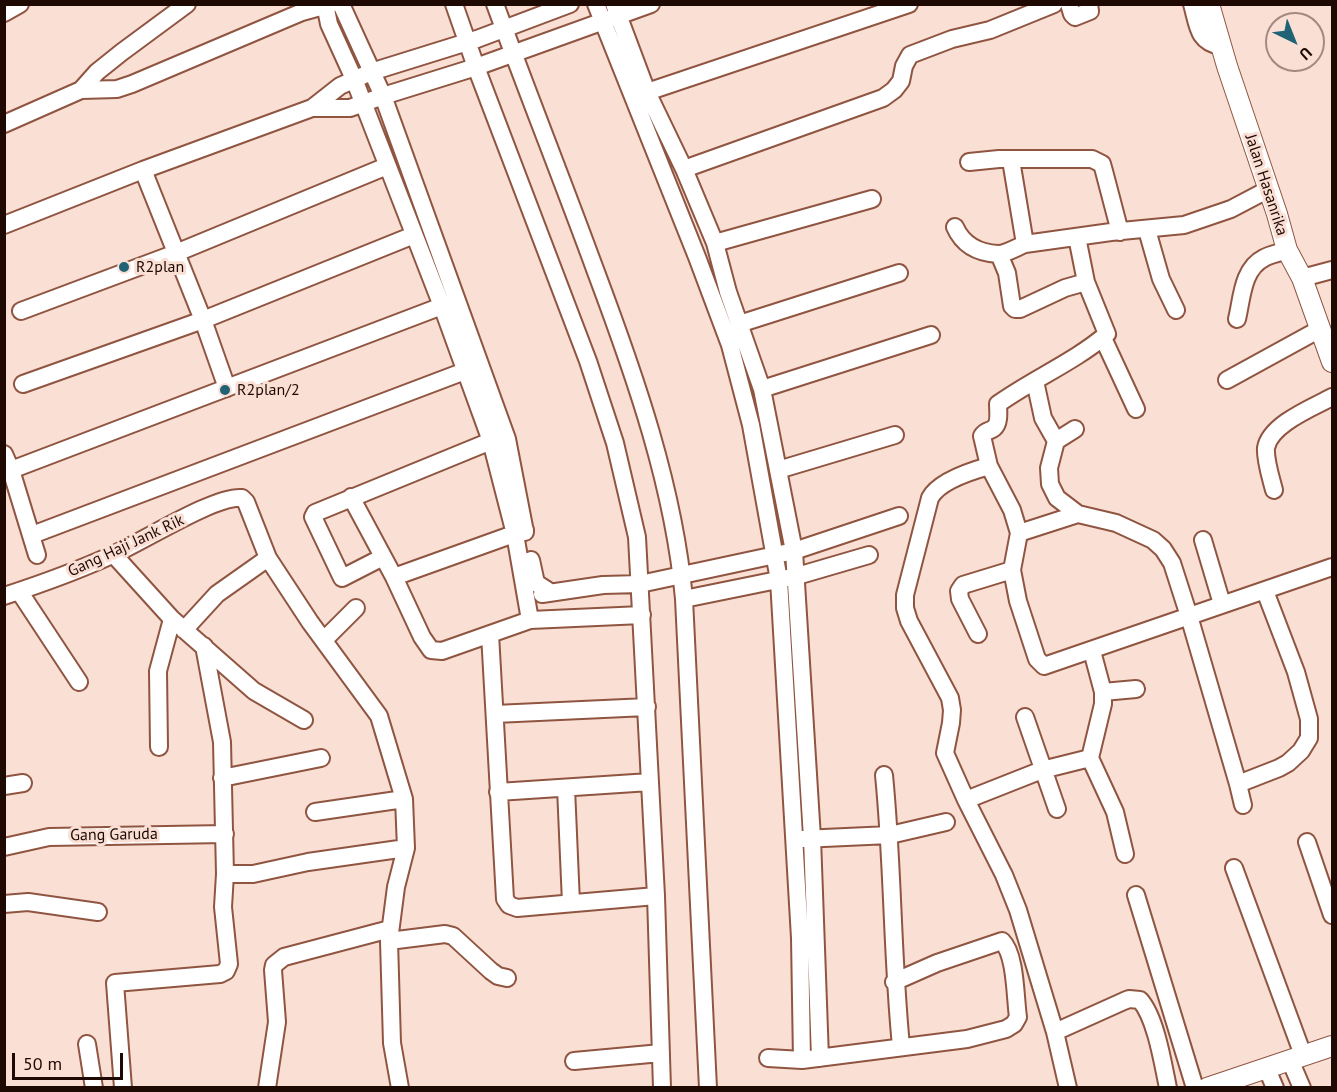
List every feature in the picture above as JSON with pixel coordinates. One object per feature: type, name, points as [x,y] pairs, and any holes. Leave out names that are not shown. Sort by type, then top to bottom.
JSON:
[{"type":"street","points":[[4,13],[20,4]]},
{"type":"street","points":[[81,90],[97,72],[187,4]]},
{"type":"street","points":[[454,4],[472,41],[588,361],[615,443],[646,583],[642,615],[656,896],[662,1088]]},
{"type":"street","points":[[495,4],[501,30],[624,348],[651,430],[675,576],[684,599],[708,1088]]},
{"type":"street","points":[[4,225],[143,170],[312,108],[340,86],[371,72],[472,41],[570,4]]},
{"type":"street","points":[[312,108],[350,108],[510,54],[608,11],[651,4]]},
{"type":"street","points":[[647,92],[909,4]]},
{"type":"street","points":[[684,169],[884,98],[901,81],[904,66],[910,55],[942,43],[990,30],[1054,4]]},
{"type":"street","points":[[1069,4],[1075,17],[1090,11],[1089,4]]},
{"type":"street","points":[[1192,4],[1202,37],[1210,44],[1221,46]]},
{"type":"street","name":"Jalan Hasanrika","points":[[1209,4],[1287,250],[1302,278],[1332,362]]},
{"type":"street","points":[[4,124],[81,90],[117,89],[132,84],[302,12],[330,5]]},
{"type":"street","points":[[330,5],[383,96],[459,329],[507,439],[527,570],[526,597],[530,620]]},
{"type":"street","points":[[330,5],[329,24],[354,79],[442,306],[459,329],[465,371],[491,441],[520,532]]},
{"type":"street","points":[[608,11],[684,169],[715,243],[720,294],[730,345],[751,425],[775,554],[779,580],[800,938],[802,1060]]},
{"type":"street","points":[[608,11],[720,294],[740,324],[762,389],[797,576],[812,838],[820,1058]]},
{"type":"street","points":[[969,162],[1092,159],[1098,162],[1104,171],[1120,232]]},
{"type":"street","points":[[1011,160],[1025,244]]},
{"type":"street","points":[[21,311],[176,253],[387,166]]},
{"type":"street","points":[[143,170],[227,388]]},
{"type":"street","points":[[955,227],[960,238],[972,248],[999,254],[1025,244],[1184,225],[1231,209],[1269,189]]},
{"type":"street","points":[[715,243],[872,199]]},
{"type":"street","points":[[1147,230],[1161,279],[1176,310]]},
{"type":"street","points":[[23,384],[202,320],[414,235]]},
{"type":"street","points":[[1077,237],[1086,282],[1107,334],[998,404],[997,423],[994,428],[985,431],[982,436],[989,466],[1012,510],[1019,533],[1012,570],[1018,602],[1040,664],[1052,665],[1332,567]]},
{"type":"street","points":[[1237,319],[1242,289],[1252,269],[1262,259],[1287,250]]},
{"type":"street","points":[[999,254],[1007,273],[1012,306],[1015,309],[1020,309],[1065,288],[1086,282]]},
{"type":"street","points":[[1302,278],[1332,270]]},
{"type":"street","points":[[740,324],[899,273]]},
{"type":"street","points":[[37,555],[8,462],[227,388],[442,306]]},
{"type":"street","points":[[1227,380],[1320,328]]},
{"type":"street","points":[[762,389],[931,335]]},
{"type":"street","points":[[1103,338],[1136,409]]},
{"type":"street","points":[[32,535],[465,371]]},
{"type":"street","points":[[1035,381],[1043,418],[1056,441]]},
{"type":"street","points":[[1274,490],[1266,447],[1271,438],[1285,423],[1332,397]]},
{"type":"street","points":[[1075,429],[1056,441],[1048,468],[1050,484],[1057,498],[1078,514],[1116,523],[1153,540],[1163,549],[1172,563],[1190,616],[1243,805]]},
{"type":"street","points":[[778,470],[894,435]]},
{"type":"street","points":[[383,557],[345,578],[340,576],[313,517],[315,513],[491,441]]},
{"type":"street","points":[[989,466],[966,473],[932,493],[905,595],[905,608],[909,621],[950,698],[951,723],[945,753],[991,847],[1014,901],[1055,1032],[1068,1088]]},
{"type":"street","name":"Gang Haji Jank Rik","points":[[12,594],[114,555],[208,507],[237,497],[246,502],[268,558]]},
{"type":"street","points":[[351,497],[394,577],[422,637],[431,650],[442,651],[530,620],[642,615]]},
{"type":"street","points":[[1019,533],[1078,514]]},
{"type":"street","points":[[526,597],[603,585],[646,583],[794,551],[899,516]]},
{"type":"street","points":[[394,577],[520,532]]},
{"type":"street","points":[[1203,540],[1222,604]]},
{"type":"street","points":[[114,555],[178,625],[254,691],[304,720]]},
{"type":"street","points":[[684,599],[797,576],[868,555]]},
{"type":"street","points":[[159,747],[159,671],[178,625],[268,558],[310,622],[379,716],[404,799],[406,848],[396,887],[390,935],[392,1043],[400,1088]]},
{"type":"street","points":[[527,570],[536,583],[550,592]]},
{"type":"street","points":[[978,634],[960,599],[959,591],[963,585],[1012,570]]},
{"type":"street","points":[[1238,784],[1288,763],[1301,751],[1309,738],[1309,719],[1296,672],[1265,591]]},
{"type":"street","points":[[12,594],[80,682]]},
{"type":"street","points":[[324,640],[356,608]]},
{"type":"street","points":[[490,634],[505,899],[509,905],[517,908],[656,896]]},
{"type":"street","points":[[123,1088],[116,983],[220,974],[229,964],[223,907],[225,834],[222,742],[204,646]]},
{"type":"street","points":[[1092,651],[1103,692],[1101,712],[1090,758],[1115,812],[1125,854]]},
{"type":"street","points":[[1103,692],[1136,689]]},
{"type":"street","points":[[495,714],[647,707]]},
{"type":"street","points":[[1025,717],[1057,809]]},
{"type":"street","points":[[222,778],[321,758]]},
{"type":"street","points":[[966,800],[1042,770],[1090,758]]},
{"type":"street","points":[[884,775],[890,835],[894,982],[901,1046]]},
{"type":"street","points":[[498,792],[650,782]]},
{"type":"street","points":[[4,786],[23,783]]},
{"type":"street","points":[[566,788],[571,903]]},
{"type":"street","points":[[315,812],[404,799]]},
{"type":"street","points":[[793,841],[812,838],[890,835],[946,822]]},
{"type":"street","name":"Gang Garuda","points":[[4,847],[49,837],[225,834]]},
{"type":"street","points":[[1306,842],[1332,915]]},
{"type":"street","points":[[225,874],[253,874],[308,862],[406,848]]},
{"type":"street","points":[[1234,868],[1297,1058],[1302,1088]]},
{"type":"street","points":[[1136,894],[1195,1088]]},
{"type":"street","points":[[4,904],[28,902],[86,908],[98,912]]},
{"type":"street","points":[[267,1088],[278,1022],[273,970],[274,965],[284,957],[390,935],[445,934],[453,936],[498,976],[507,978]]},
{"type":"street","points":[[768,1058],[802,1060],[967,1039],[1006,1029],[1014,1024],[1017,1017],[1011,957],[1008,947],[1002,941],[937,963],[894,982]]},
{"type":"street","points":[[1055,1032],[1129,999],[1140,1000],[1145,1006],[1158,1043],[1168,1088]]},
{"type":"street","points":[[87,1044],[94,1088]]},
{"type":"street","points":[[1207,1088],[1332,1046]]},
{"type":"street","points":[[574,1061],[661,1053]]},
{"type":"street","points":[[1267,1069],[1275,1088]]},
{"type":"place","name":"R2plan","points":[[124,267]]},
{"type":"place","name":"R2plan/2","points":[[225,390]]}]
